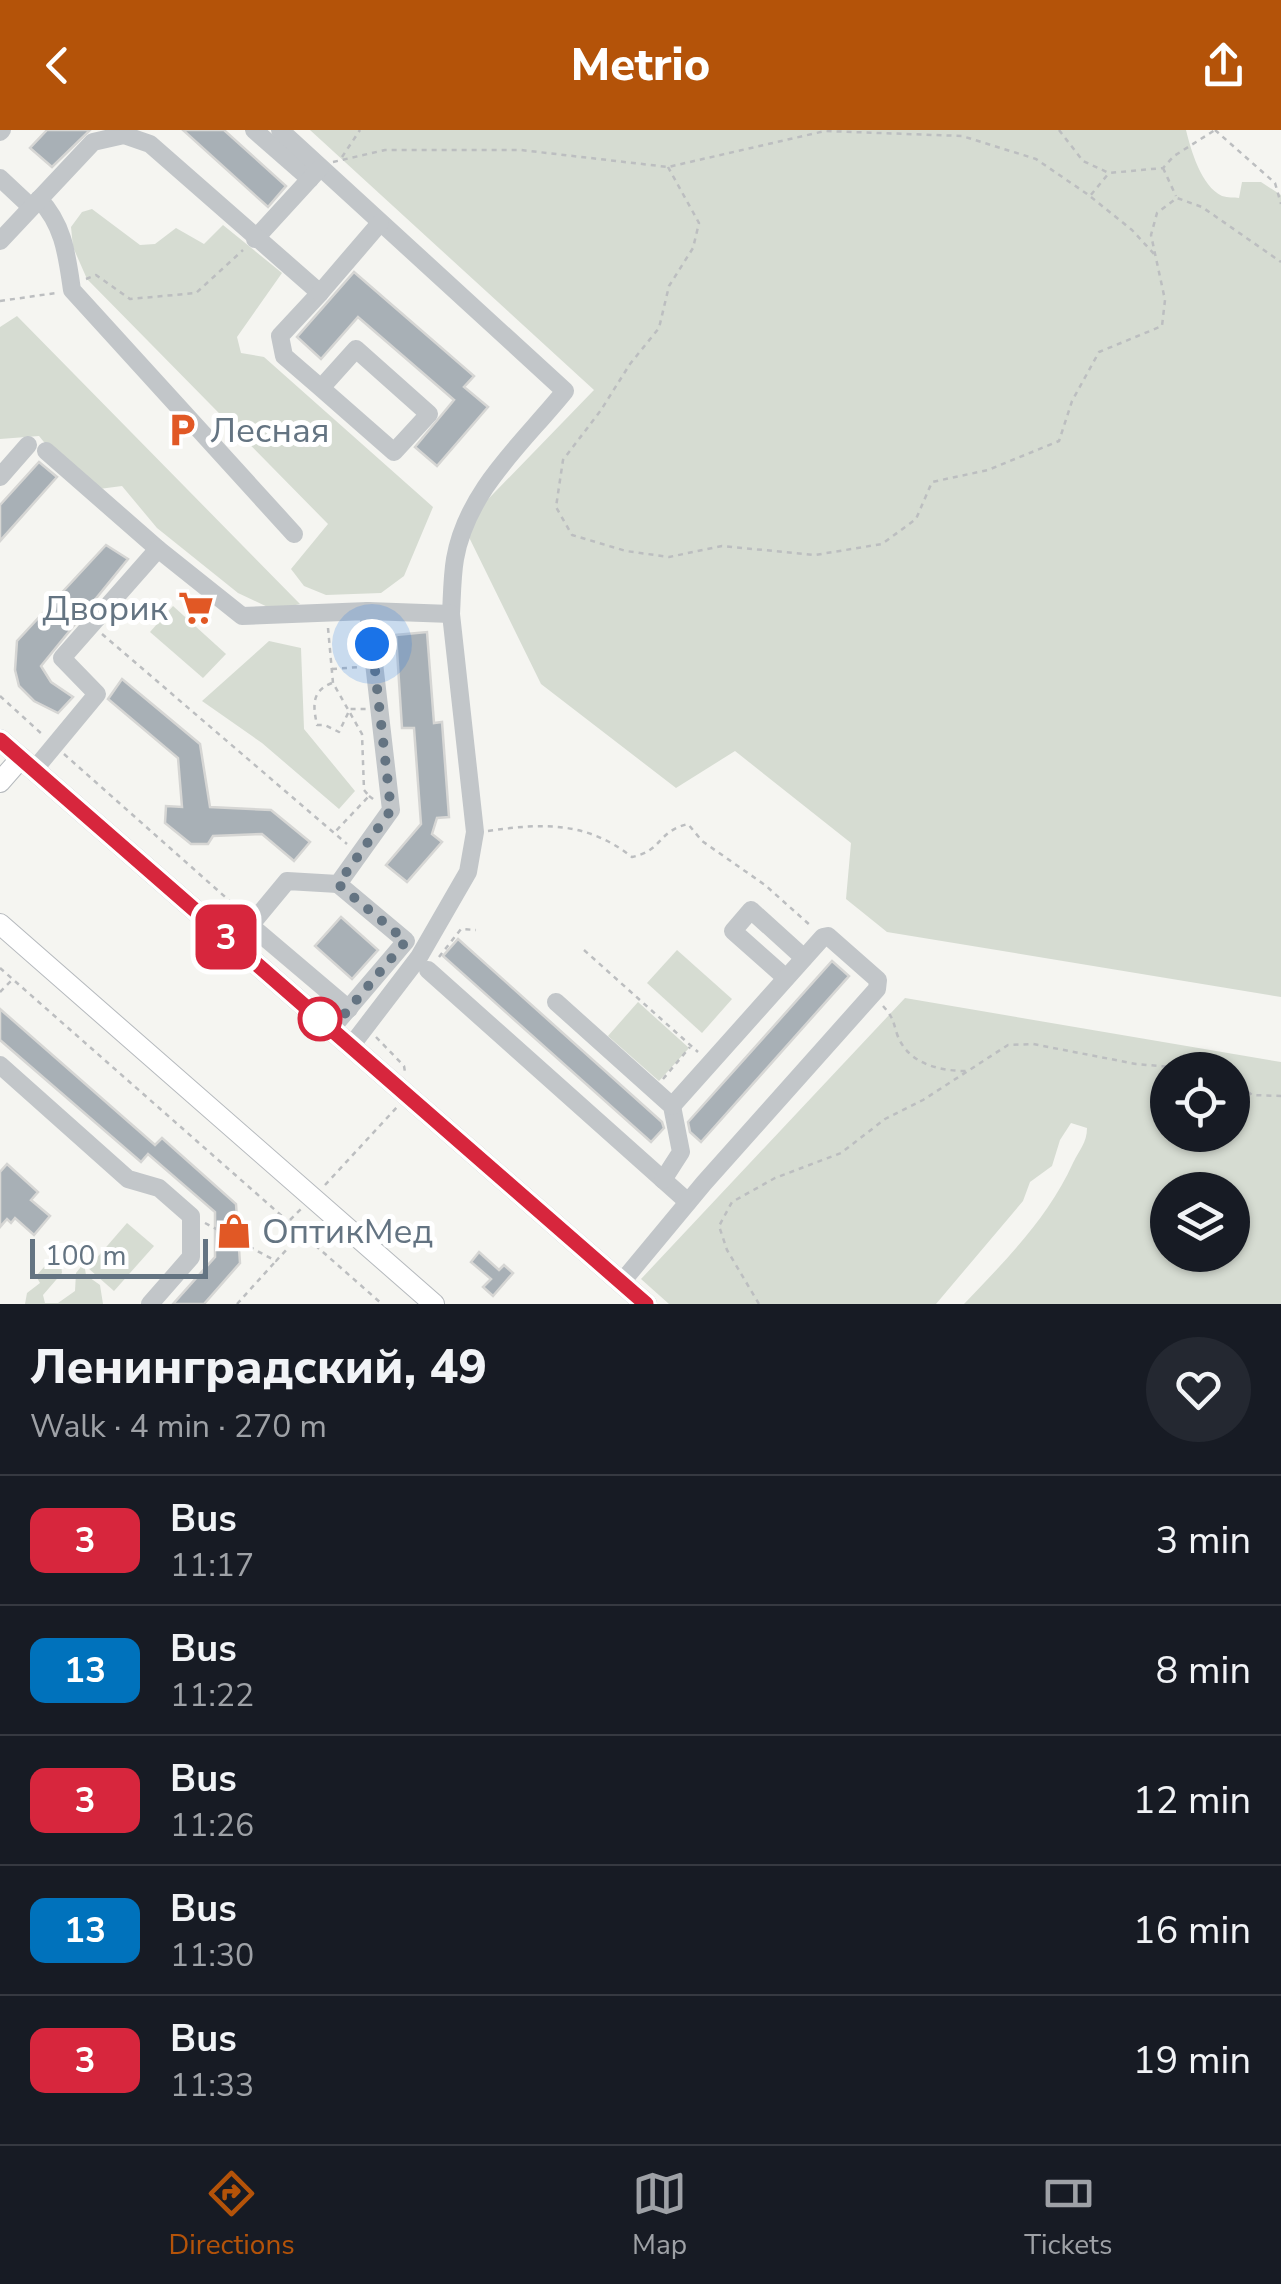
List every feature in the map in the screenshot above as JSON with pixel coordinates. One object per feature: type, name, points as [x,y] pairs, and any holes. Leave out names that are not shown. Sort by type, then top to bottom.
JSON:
[{"type":"main road","points":[[0,740],[646,1304]]},
{"type":"main road","points":[[0,782],[28,764]]},
{"type":"main road","points":[[0,924],[434,1304]]},
{"type":"street","points":[[254,130],[380,222],[564,392],[499,467],[472,507],[455,558],[451,614],[476,832],[468,872],[419,957],[351,1046]]},
{"type":"street","points":[[280,130],[315,173]]},
{"type":"street","points":[[0,241],[92,142],[124,136],[150,144],[320,292]]},
{"type":"street","points":[[255,238],[315,173]]},
{"type":"street","points":[[0,178],[54,214],[66,246],[72,290],[294,534]]},
{"type":"street","points":[[321,388],[356,349],[429,414],[394,452],[284,356],[280,344],[280,336],[380,222]]},
{"type":"street","points":[[0,476],[37,448],[242,616],[368,611],[451,614]]},
{"type":"street","points":[[28,764],[54,745],[97,694],[62,658],[158,549]]},
{"type":"street","points":[[338,884],[391,810],[368,611]]},
{"type":"street","points":[[234,944],[287,882],[338,884],[406,941],[332,1029]]},
{"type":"street","points":[[786,978],[733,931],[752,910],[804,958]]},
{"type":"street","points":[[250,926],[349,1009]]},
{"type":"street","points":[[622,1283],[688,1202],[872,995],[878,980],[828,936],[823,937],[672,1106]]},
{"type":"street","points":[[428,970],[688,1202]]},
{"type":"street","points":[[556,1002],[672,1106],[680,1152],[663,1180]]},
{"type":"street","points":[[0,1065],[128,1179],[159,1188],[191,1216],[192,1257],[150,1304]]},
{"type":"path","points":[[360,130],[342,158],[384,150],[521,150],[668,167],[825,131],[962,136],[1036,159],[1090,196],[1156,255]]},
{"type":"path","points":[[1058,130],[1083,161],[1110,173],[1163,168],[1215,130],[1275,183],[1281,204]]},
{"type":"path","points":[[668,167],[699,223],[693,248],[669,286],[659,328],[563,460],[556,508],[572,535],[626,551],[669,556],[722,546],[815,555],[882,544],[916,519],[932,482],[988,470],[1058,440],[1072,401],[1099,352],[1162,326],[1165,300],[1151,236],[1157,213],[1177,198]]},
{"type":"path","points":[[1163,168],[1177,198],[1202,207],[1281,262]]},
{"type":"path","points":[[1090,196],[1110,173]]},
{"type":"path","points":[[0,301],[51,296],[96,276],[130,299],[196,293],[255,238]]},
{"type":"path","points":[[91,625],[359,855]]},
{"type":"path","points":[[328,626],[333,683],[362,734],[364,790],[368,796],[334,833]]},
{"type":"path","points":[[332,670],[365,666]]},
{"type":"path","points":[[333,683],[320,688],[314,698],[317,725],[338,732],[350,709]]},
{"type":"path","points":[[0,696],[240,910],[250,926]]},
{"type":"path","points":[[350,709],[369,709]]},
{"type":"path","points":[[476,832],[531,825],[579,829],[610,840],[632,858],[651,853],[670,828],[688,824],[702,841],[764,885],[823,937]]},
{"type":"path","points":[[584,950],[710,1063]]},
{"type":"path","points":[[0,968],[382,1304]]},
{"type":"path","points":[[0,992],[12,979]]},
{"type":"path","points":[[872,995],[894,1018],[906,1051],[917,1060],[944,1071],[967,1072]]},
{"type":"path","points":[[289,1221],[408,1096],[404,1066],[366,1026]]},
{"type":"path","points":[[759,1304],[734,1264],[719,1226],[732,1202],[775,1178],[841,1153],[884,1119],[1008,1046],[1033,1044],[1150,1065]]},
{"type":"path","points":[[653,1089],[692,1046]]},
{"type":"path","points":[[1250,1093],[1281,1096]]},
{"type":"path","points":[[191,1216],[276,1261]]},
{"type":"path","points":[[237,1304],[302,1232]]},
{"type":"shaded area","points":[[310,130],[1186,130],[1198,167],[1208,184],[1222,196],[1239,198],[1242,182],[1261,182],[1281,195],[1281,997],[887,932],[846,899],[851,843],[735,751],[676,788],[541,684],[463,525],[594,390]]},
{"type":"shaded area","points":[[92,209],[140,245],[155,244],[176,228],[204,244],[223,225],[282,273],[237,337],[241,353],[264,357],[433,507],[404,576],[381,593],[326,595],[304,586],[291,569],[328,524],[87,279],[73,247],[71,227],[82,212]]},
{"type":"shaded area","points":[[17,316],[300,604],[274,610],[238,593],[157,528],[122,486],[84,491],[39,436],[0,439],[0,327]]},
{"type":"shaded area","points":[[173,606],[226,654],[203,678],[150,632]]},
{"type":"shaded area","points":[[269,641],[301,648],[304,729],[355,791],[339,809],[262,743],[202,701]]},
{"type":"shaded area","points":[[677,950],[732,999],[702,1033],[647,983]]},
{"type":"shaded area","points":[[905,998],[1222,1052],[1150,1052],[1150,1152],[1250,1152],[1250,1057],[1281,1062],[1281,1304],[964,1304],[1025,1238],[1063,1183],[1087,1133],[1087,1128],[1071,1123],[1060,1140],[1052,1166],[1030,1182],[1023,1201],[936,1304],[669,1304],[641,1279]]},
{"type":"shaded area","points":[[638,1002],[689,1048],[659,1081],[608,1036]]},
{"type":"shaded area","points":[[127,1223],[154,1246],[114,1291],[88,1268]]},
{"type":"shaded area","points":[[53,1257],[61,1263],[62,1273],[43,1295],[45,1303],[58,1303],[75,1291],[76,1273],[84,1263],[86,1275],[100,1285],[103,1304],[25,1304],[27,1293],[40,1283],[36,1276]]},
{"type":"building","points":[[47,130],[90,130],[52,167],[30,148]]},
{"type":"building","points":[[183,130],[224,130],[286,186],[268,207]]},
{"type":"building","points":[[354,272],[474,376],[464,387],[488,407],[437,466],[415,447],[454,400],[358,317],[321,359],[297,337]]},
{"type":"building","points":[[39,462],[57,477],[0,541],[0,505]]},
{"type":"building","points":[[106,545],[128,559],[41,666],[51,682],[73,697],[58,713],[34,701],[19,686],[15,670],[17,641]]},
{"type":"building","points":[[427,632],[434,723],[442,722],[449,817],[437,818],[432,834],[442,842],[407,882],[386,865],[421,824],[414,728],[402,728],[396,635]]},
{"type":"building","points":[[122,679],[200,744],[210,807],[271,810],[310,842],[294,861],[262,834],[213,836],[208,844],[191,844],[165,823],[166,806],[182,807],[178,758],[108,699]]},
{"type":"building","points":[[341,917],[378,950],[352,979],[315,946]]},
{"type":"building","points":[[458,939],[662,1122],[664,1128],[651,1142],[443,956]]},
{"type":"building","points":[[832,961],[849,976],[701,1142],[690,1132],[688,1122]]},
{"type":"building","points":[[0,1009],[155,1145],[162,1138],[236,1204],[240,1263],[204,1304],[173,1304],[215,1257],[215,1212],[148,1154],[141,1162],[0,1040]]},
{"type":"building","points":[[7,1164],[38,1192],[31,1200],[50,1216],[34,1235],[15,1218],[11,1223],[7,1219],[0,1227],[0,1172]]},
{"type":"building","points":[[479,1252],[499,1270],[504,1265],[513,1273],[493,1296],[483,1287],[491,1279],[471,1262]]},
{"type":"bus line","name":"3","points":[[0,740],[646,1304]]},
{"type":"place","name":"Лесная","points":[[182,430]]},
{"type":"place","name":"Дворик","points":[[196,608]]},
{"type":"place","name":"ОптикМед","points":[[234,1231]]},
{"type":"route","points":[[320,1019],[332,1029],[406,941],[338,884],[391,810],[372,644]]}]
